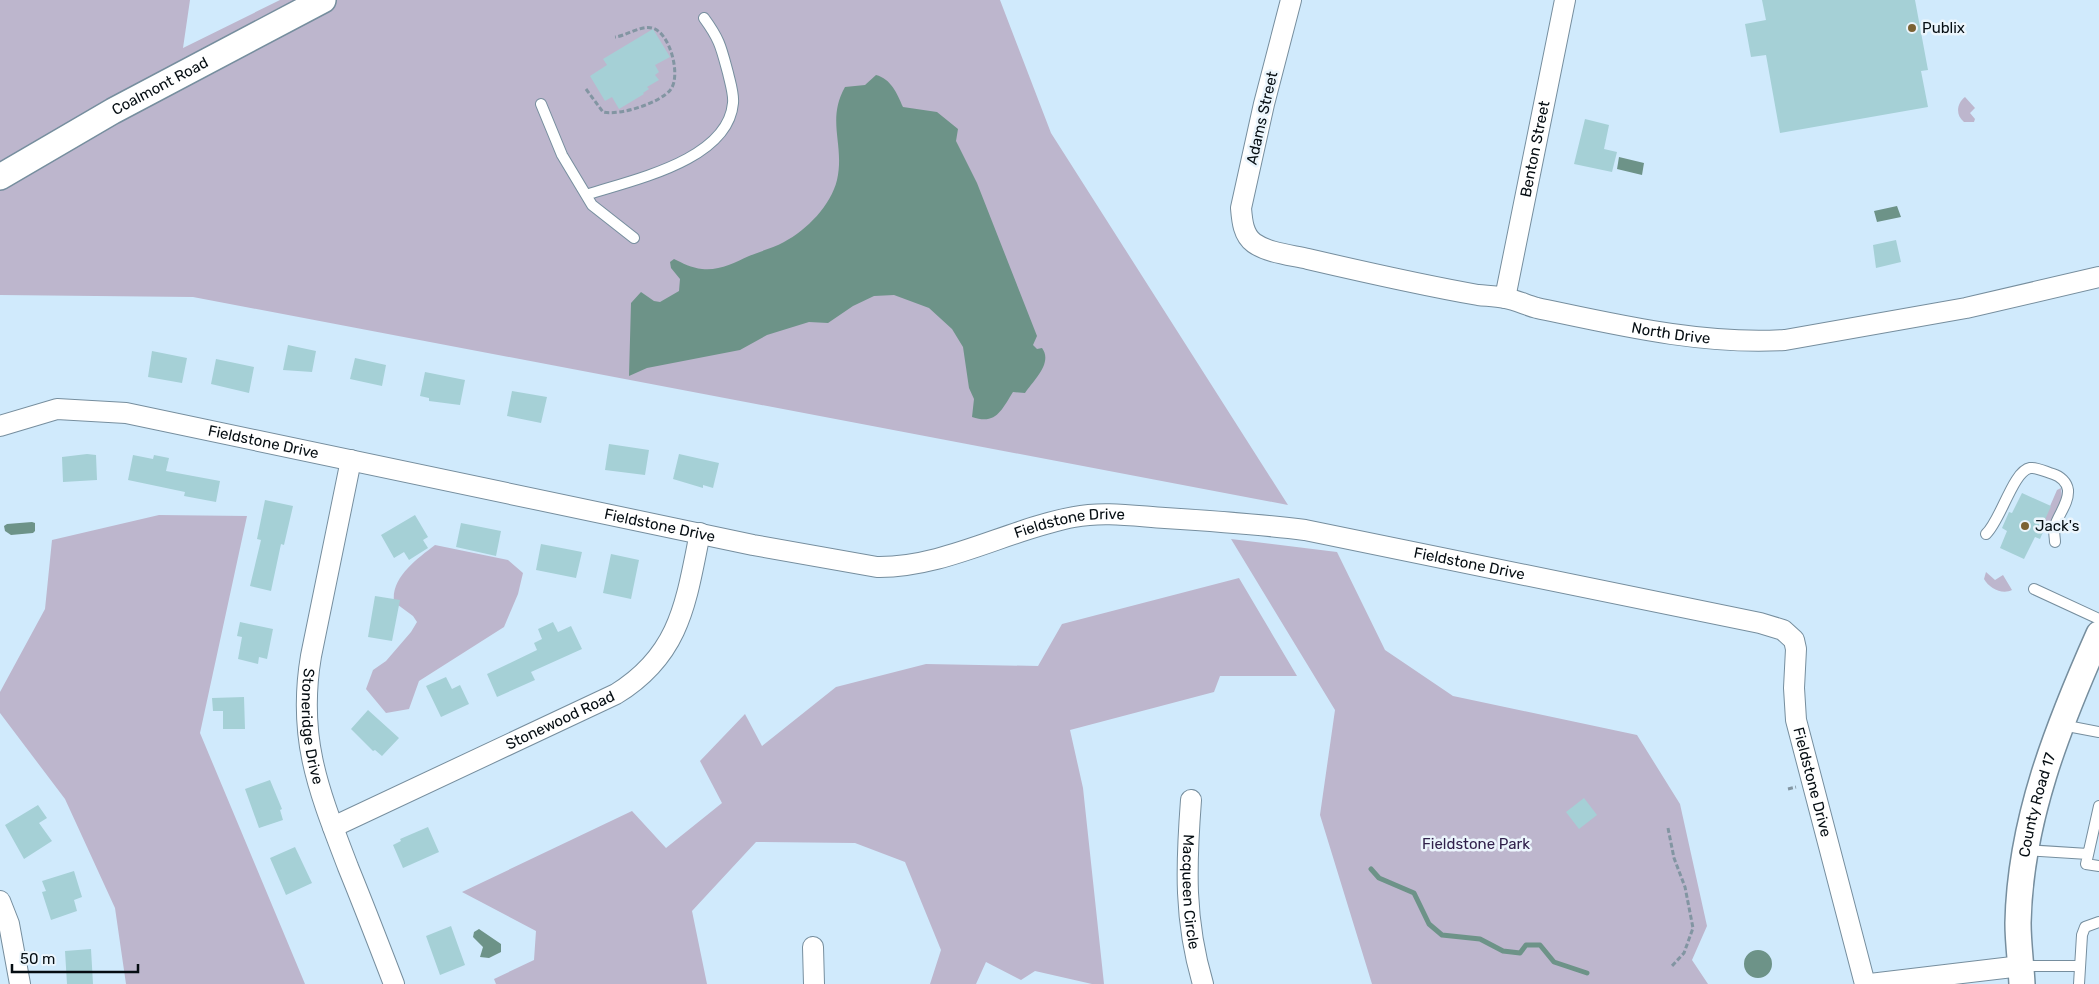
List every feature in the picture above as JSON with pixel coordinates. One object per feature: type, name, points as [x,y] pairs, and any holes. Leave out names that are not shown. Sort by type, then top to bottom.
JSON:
[{"type":"street","name":"Coalmont Road","points":[[0,177],[114,111],[323,0]]},
{"type":"street","name":"Adams Street","points":[[1248,237],[1243,224],[1241,208],[1290,0]]},
{"type":"street","name":"Benton Street","points":[[1505,298],[1566,0]]},
{"type":"street","name":"North Drive","points":[[1248,237],[1254,243],[1267,249],[1349,269],[1480,295],[1505,298],[1533,307],[1632,328],[1700,337],[1763,341],[1784,340],[1966,308],[2099,277]]},
{"type":"street","name":"Fieldstone Drive","points":[[0,426],[57,409],[126,413],[852,564],[893,567],[922,563],[1076,516],[1125,516],[1254,523],[1305,530],[1608,590],[1760,623],[1783,630],[1790,635],[1796,649],[1794,693],[1796,720],[1865,984]]},
{"type":"street","name":"Stoneridge Drive","points":[[351,460],[307,681],[308,746],[317,785],[394,984]]},
{"type":"street","name":"Stonewood Road","points":[[333,827],[608,698],[635,683],[663,652],[678,623],[700,533]]},
{"type":"street","name":"County Road 17","points":[[2022,975],[2018,920],[2026,850],[2037,796],[2061,725],[2099,634]]},
{"type":"street","name":"Macqueen Circle","points":[[1191,800],[1186,864],[1187,906],[1190,928],[1204,984]]},
{"type":"street","points":[[0,902],[9,924],[20,984]]},
{"type":"street","points":[[813,946],[814,984]]},
{"type":"street","points":[[1870,984],[2022,975]]},
{"type":"lane","points":[[586,195],[688,159],[707,147],[724,127],[734,101],[718,37],[704,18]]},
{"type":"lane","points":[[541,104],[562,155],[592,205],[634,238]]},
{"type":"lane","points":[[1986,534],[1994,526],[2018,476],[2030,468],[2057,475],[2065,481],[2067,487],[2066,500],[2054,528],[2055,542]]},
{"type":"lane","points":[[2034,589],[2099,619]]},
{"type":"lane","points":[[2061,725],[2099,732]]},
{"type":"lane","points":[[2099,806],[2086,864],[2099,866]]},
{"type":"lane","points":[[2026,850],[2088,854]]},
{"type":"lane","points":[[2079,984],[2082,935],[2085,927],[2099,922]]},
{"type":"lane","points":[[2022,975],[2080,966]]},
{"type":"path","points":[[586,89],[603,112],[618,114],[658,98],[671,90],[675,79],[673,57],[667,41],[658,31],[647,28],[615,37]]},
{"type":"path","points":[[1668,828],[1674,858],[1685,887],[1694,928],[1684,954],[1671,967]]},
{"type":"green space","points":[[0,0],[190,0],[183,48],[280,0],[1000,0],[1051,133],[1288,505],[193,297],[0,295]]},
{"type":"green space","points":[[1965,97],[1975,108],[1970,113],[1975,119],[1974,122],[1964,122],[1959,116],[1958,109]]},
{"type":"green space","points":[[2061,488],[2062,497],[2051,523],[2044,520],[2057,490]]},
{"type":"green space","points":[[159,515],[247,516],[200,733],[305,984],[126,984],[115,908],[65,799],[0,713],[0,692],[45,609],[52,540]]},
{"type":"green space","name":"Fieldstone Park","points":[[1231,539],[1337,552],[1385,650],[1453,696],[1637,735],[1680,804],[1707,926],[1692,960],[1708,984],[1372,984],[1320,815],[1335,710]]},
{"type":"green space","points":[[435,545],[508,560],[523,573],[518,594],[504,627],[419,681],[409,709],[386,713],[366,689],[373,670],[386,661],[411,632],[417,622],[413,616],[394,602],[394,593],[407,569]]},
{"type":"green space","points":[[1986,572],[1995,580],[2003,575],[2012,590],[2004,592],[1992,588],[1984,579]]},
{"type":"green space","points":[[1239,578],[1297,676],[1220,676],[1214,692],[1070,730],[1083,788],[1104,984],[1092,984],[1035,971],[1021,980],[986,962],[976,984],[930,984],[941,950],[905,862],[855,843],[756,842],[692,911],[707,984],[496,984],[494,979],[534,960],[536,931],[462,892],[632,811],[666,848],[722,803],[700,761],[745,714],[762,746],[836,687],[926,664],[1038,666],[1062,624]]},
{"type":"shaded area","points":[[876,75],[890,83],[903,107],[937,112],[958,129],[956,141],[977,183],[1037,336],[1033,345],[1037,349],[1042,348],[1045,354],[1044,365],[1041,371],[1025,393],[1013,392],[997,415],[992,418],[980,419],[972,417],[974,399],[969,388],[963,347],[952,329],[929,308],[894,295],[874,296],[853,306],[828,323],[809,322],[767,335],[740,350],[647,368],[629,376],[631,303],[641,292],[654,301],[660,302],[679,291],[680,279],[671,268],[670,262],[674,259],[698,268],[720,268],[780,244],[793,237],[809,224],[824,207],[837,180],[839,155],[836,122],[840,99],[845,87],[865,85]]},
{"type":"shaded area","points":[[1619,157],[1644,163],[1642,175],[1617,169]]},
{"type":"shaded area","points":[[1897,206],[1901,217],[1877,222],[1874,211]]},
{"type":"shaded area","points":[[35,523],[35,531],[33,533],[11,535],[5,531],[4,526],[7,524]]},
{"type":"shaded area","points":[[479,929],[501,944],[501,952],[489,958],[480,957],[483,947],[473,937],[474,932]]},
{"type":"shaded area","points":[[1758,950],[1768,954],[1772,964],[1768,974],[1758,978],[1748,974],[1744,964],[1748,954]]},
{"type":"building","points":[[1762,0],[1915,0],[1928,70],[1921,71],[1928,107],[1780,133],[1766,55],[1751,57],[1745,24],[1766,20]]},
{"type":"building","points":[[653,29],[670,57],[655,65],[659,72],[655,75],[659,80],[647,87],[649,89],[644,94],[619,109],[612,97],[605,101],[590,76],[607,65],[603,59]]},
{"type":"building","points":[[1585,119],[1609,125],[1604,149],[1617,152],[1612,172],[1574,164]]},
{"type":"building","points":[[1896,240],[1901,262],[1876,268],[1873,245]]},
{"type":"building","points":[[288,345],[316,351],[312,372],[283,370]]},
{"type":"building","points":[[152,351],[187,358],[182,383],[148,377]]},
{"type":"building","points":[[355,358],[386,365],[382,386],[350,379]]},
{"type":"building","points":[[216,359],[254,367],[249,393],[211,384]]},
{"type":"building","points":[[425,372],[465,380],[460,405],[429,401],[429,398],[420,396]]},
{"type":"building","points":[[512,391],[547,397],[541,423],[507,416]]},
{"type":"building","points":[[609,444],[649,450],[645,475],[605,470]]},
{"type":"building","points":[[87,454],[96,455],[97,480],[63,482],[62,457]]},
{"type":"building","points":[[679,454],[719,463],[713,488],[703,485],[703,488],[673,479]]},
{"type":"building","points":[[133,455],[153,459],[154,455],[169,458],[166,471],[220,481],[216,502],[184,496],[185,492],[128,480]]},
{"type":"building","name":"Jack's","points":[[2022,493],[2051,506],[2044,522],[2047,523],[2040,539],[2035,537],[2024,559],[2000,548],[2007,531],[2002,528],[2009,512],[2012,513]]},
{"type":"building","points":[[265,500],[293,506],[284,545],[281,544],[271,591],[250,586],[261,540],[257,539]]},
{"type":"building","points":[[415,515],[428,537],[423,540],[428,548],[409,560],[404,552],[394,558],[381,535]]},
{"type":"building","points":[[461,523],[501,531],[496,556],[456,547]]},
{"type":"building","points":[[541,544],[582,552],[576,578],[536,570]]},
{"type":"building","points":[[611,554],[639,560],[631,599],[603,593]]},
{"type":"building","points":[[375,596],[400,600],[392,641],[368,637]]},
{"type":"building","points":[[240,622],[273,629],[267,659],[259,657],[258,664],[238,659],[242,637],[237,636]]},
{"type":"building","points":[[553,622],[558,632],[571,626],[582,649],[531,672],[535,680],[497,697],[487,674],[537,650],[534,643],[542,639],[538,629]]},
{"type":"building","points":[[446,677],[452,689],[460,685],[469,704],[441,717],[426,686]]},
{"type":"building","points":[[244,697],[245,729],[223,729],[223,711],[213,711],[212,698]]},
{"type":"building","points":[[368,710],[399,738],[382,756],[375,750],[373,751],[351,729]]},
{"type":"building","points":[[270,780],[282,809],[280,810],[283,820],[259,828],[245,789]]},
{"type":"building","points":[[1584,798],[1597,815],[1579,829],[1566,812]]},
{"type":"building","points":[[38,805],[47,818],[39,823],[52,841],[24,859],[5,825]]},
{"type":"building","points":[[428,827],[439,852],[403,868],[393,845],[401,841],[400,839]]},
{"type":"building","points":[[295,847],[312,883],[286,895],[270,858]]},
{"type":"building","points":[[74,871],[82,897],[74,900],[77,911],[51,920],[42,892],[46,891],[42,881]]},
{"type":"building","points":[[451,926],[465,965],[440,975],[426,936]]},
{"type":"building","points":[[91,949],[93,984],[67,984],[65,951]]},
{"type":"waterway","points":[[1371,869],[1379,878],[1414,893],[1429,924],[1442,935],[1480,939],[1503,951],[1520,953],[1526,945],[1540,945],[1554,962],[1587,973]]},
{"type":"place","name":"Publix","points":[[1912,28]]},
{"type":"place","name":"Jack's","points":[[2025,526]]}]
